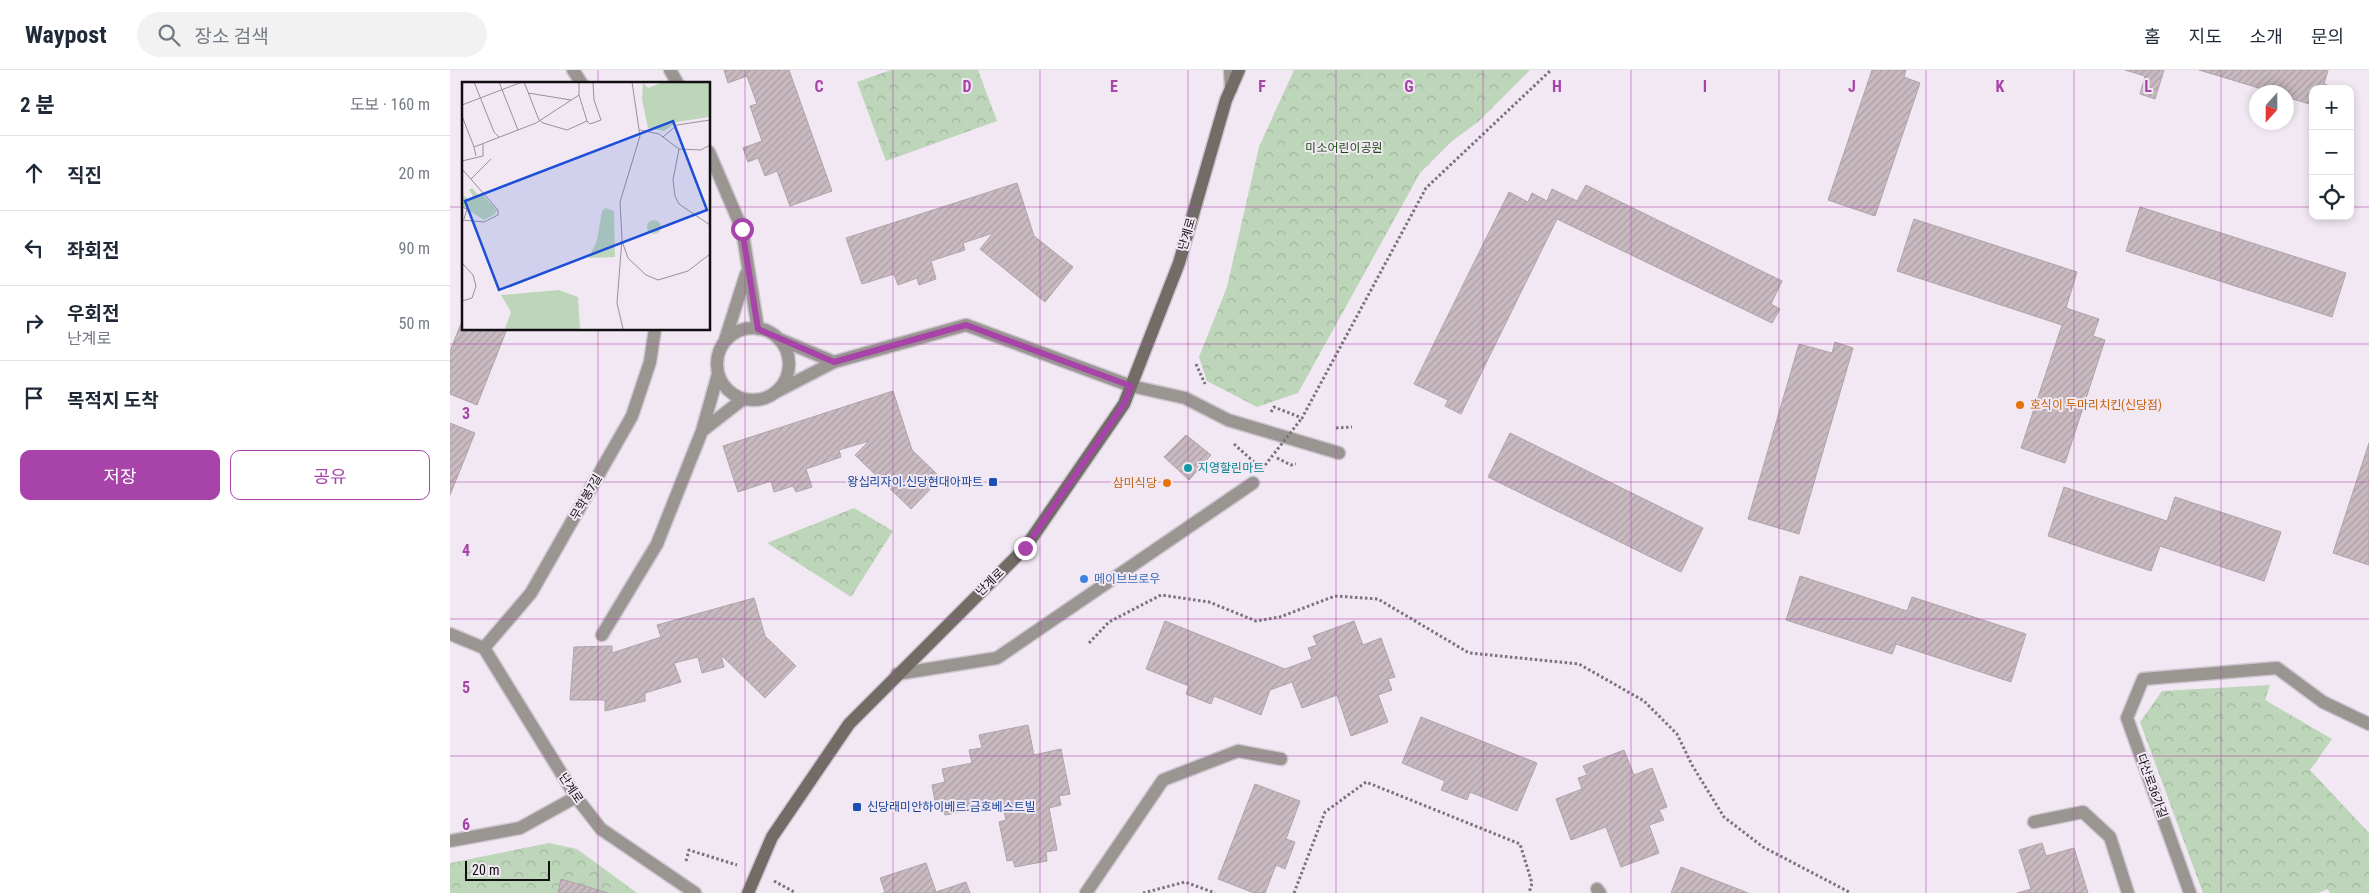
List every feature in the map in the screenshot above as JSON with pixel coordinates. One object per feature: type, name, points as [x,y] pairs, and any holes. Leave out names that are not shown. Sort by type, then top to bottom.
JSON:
[{"type":"main road","name":"난계로","points":[[748,893],[772,836],[849,724],[1025,548],[1124,404],[1179,263],[1226,100],[1239,70]]},
{"type":"street","points":[[572,70],[581,82]]},
{"type":"street","points":[[670,70],[677,82]]},
{"type":"street","points":[[1230,70],[1231,89]]},
{"type":"street","points":[[710,154],[742,229],[747,271],[758,329]]},
{"type":"street","points":[[747,271],[725,340],[719,351],[717,362],[718,374],[723,385],[732,394],[743,399],[766,398],[834,362],[966,325],[1131,386],[1185,398],[1228,420],[1339,453]]},
{"type":"street","points":[[725,340],[735,333],[758,329],[769,332],[779,339],[834,362]]},
{"type":"street","name":"무학봉7길","points":[[484,648],[530,593],[632,416],[650,362],[655,330]]},
{"type":"street","points":[[776,392],[784,383],[788,372],[786,349],[779,339]]},
{"type":"street","points":[[602,635],[657,544],[702,431],[718,374]]},
{"type":"street","points":[[702,431],[743,399]]},
{"type":"street","points":[[897,674],[997,658],[1253,483]]},
{"type":"street","points":[[450,634],[484,648]]},
{"type":"street","name":"난계로","points":[[484,648],[576,797],[602,829],[695,893]]},
{"type":"street","name":"다산로36가길","points":[[2190,893],[2127,718],[2143,679],[2277,668],[2323,702],[2369,724]]},
{"type":"street","points":[[1086,893],[1163,780],[1238,751],[1281,759]]},
{"type":"street","points":[[450,841],[520,828],[576,797]]},
{"type":"street","points":[[2034,822],[2083,812],[2110,838],[2128,893]]},
{"type":"path","points":[[1228,440],[1262,469],[1302,418],[1426,188],[1551,70]]},
{"type":"path","points":[[1271,413],[1274,407],[1302,418]]},
{"type":"path","points":[[1089,643],[1109,622],[1162,594],[1209,602],[1256,621],[1280,617],[1335,596],[1378,599],[1469,653],[1579,664],[1644,701],[1677,734],[1692,765],[1724,817],[1763,847],[1851,893]]},
{"type":"path","points":[[1294,893],[1325,812],[1366,782],[1520,844],[1532,883],[1528,893]]},
{"type":"path","points":[[680,882],[689,850],[757,872],[796,893]]},
{"type":"path","points":[[1143,893],[1185,882],[1214,893]]},
{"type":"green space","points":[[891,70],[978,70],[997,121],[886,161],[857,82]]},
{"type":"green space","name":"미소어린이공원","points":[[1294,70],[1530,70],[1478,122],[1452,141],[1420,173],[1298,393],[1257,407],[1207,381],[1199,357],[1227,287],[1259,147]]},
{"type":"green space","points":[[854,508],[893,531],[851,597],[767,543]]},
{"type":"green space","points":[[2270,685],[2265,700],[2332,739],[2310,770],[2369,833],[2369,893],[2330,893],[2328,889],[2318,893],[2203,893],[2140,722],[2162,691]]},
{"type":"green space","points":[[549,843],[577,849],[637,893],[450,893],[450,863]]},
{"type":"building","points":[[724,70],[789,70],[832,191],[790,206],[777,171],[765,176],[758,158],[748,162],[743,148],[762,141],[750,106],[757,104],[747,76],[728,83]]},
{"type":"building","points":[[1872,70],[1906,70],[1904,77],[1920,83],[1875,216],[1828,200]]},
{"type":"building","points":[[2125,70],[2164,70],[2155,99],[2140,94],[2145,76]]},
{"type":"building","points":[[2199,70],[2328,70],[2324,84],[2327,85],[2309,85],[2309,104],[2294,99],[2294,85],[2249,85]]},
{"type":"building","points":[[1017,183],[1034,236],[1073,267],[1045,302],[980,249],[993,233],[963,243],[965,250],[931,261],[936,279],[919,285],[917,278],[898,285],[894,274],[862,284],[846,238]]},
{"type":"building","points":[[1586,185],[1782,281],[1771,304],[1780,309],[1772,323],[1557,219],[1461,414],[1445,406],[1448,400],[1414,384],[1509,192],[1528,202],[1532,193],[1547,201],[1552,189],[1577,201]]},
{"type":"building","points":[[2140,207],[2346,273],[2332,317],[2126,251]]},
{"type":"building","points":[[1914,219],[2077,272],[2066,308],[2099,319],[2093,336],[2105,340],[2065,463],[2021,448],[2062,325],[1897,271]]},
{"type":"building","points":[[462,321],[462,330],[507,330],[477,405],[450,394],[450,351]]},
{"type":"building","points":[[1835,342],[1853,348],[1799,534],[1748,519],[1799,344],[1832,353]]},
{"type":"building","points":[[893,391],[912,450],[941,478],[911,509],[855,455],[869,441],[839,450],[841,457],[806,469],[812,487],[796,492],[793,486],[774,492],[771,481],[738,492],[723,446]]},
{"type":"building","points":[[450,423],[475,433],[450,495]]},
{"type":"building","points":[[1510,433],[1703,528],[1681,572],[1488,477]]},
{"type":"building","name":"지영할린마트","points":[[1186,435],[1211,455],[1189,480],[1164,457]]},
{"type":"building","points":[[2369,443],[2369,565],[2333,553]]},
{"type":"building","points":[[2064,487],[2167,521],[2175,497],[2281,532],[2264,581],[2160,546],[2151,571],[2048,536]]},
{"type":"building","points":[[1800,576],[1907,611],[1912,597],[2026,634],[2011,682],[1896,644],[1892,654],[1786,620]]},
{"type":"building","points":[[754,598],[765,636],[796,666],[765,698],[721,655],[724,667],[702,673],[698,657],[674,663],[681,682],[645,693],[645,701],[605,711],[605,700],[570,700],[574,647],[612,646],[612,653],[661,637],[657,625]]},
{"type":"building","points":[[1165,621],[1285,669],[1312,659],[1308,648],[1317,645],[1313,636],[1354,621],[1363,645],[1381,638],[1395,677],[1388,679],[1392,690],[1378,695],[1388,722],[1351,736],[1337,695],[1302,708],[1292,682],[1270,690],[1261,715],[1214,696],[1211,704],[1186,694],[1189,686],[1146,669]]},
{"type":"building","points":[[1421,717],[1537,763],[1517,811],[1470,792],[1467,800],[1441,790],[1445,781],[1402,763]]},
{"type":"building","points":[[1028,725],[1034,755],[1061,749],[1070,794],[1059,796],[1061,805],[1049,808],[1057,850],[1046,852],[1047,861],[1015,867],[1013,860],[1007,861],[999,822],[1006,820],[1003,807],[990,799],[980,801],[981,808],[945,815],[943,804],[936,806],[932,785],[945,782],[942,769],[972,763],[969,750],[982,748],[979,735]]},
{"type":"building","points":[[1624,750],[1634,775],[1652,768],[1667,807],[1659,810],[1664,820],[1649,825],[1659,853],[1621,867],[1606,827],[1571,840],[1556,799],[1582,789],[1578,778],[1587,775],[1583,766]]},
{"type":"building","points":[[1255,784],[1300,801],[1286,839],[1295,842],[1285,869],[1276,865],[1265,893],[1254,893],[1218,879]]},
{"type":"building","points":[[2042,843],[2046,856],[2074,848],[2088,893],[2017,893],[2031,889],[2019,850]]},
{"type":"building","points":[[926,863],[936,892],[966,882],[970,893],[883,893],[885,892],[880,878]]},
{"type":"building","points":[[1681,867],[1738,889],[1748,893],[1671,893]]},
{"type":"building","points":[[561,879],[608,893],[558,893]]},
{"type":"place","name":"호식이 두마리치킨(신당점)","points":[[2020,405]]},
{"type":"place","name":"지영할린마트","points":[[1188,468]]},
{"type":"place","name":"왕십리자이.신당현대아파트","points":[[993,482]]},
{"type":"place","name":"삼미식당","points":[[1167,483]]},
{"type":"place","name":"메이브브로우","points":[[1084,579]]},
{"type":"place","name":"신당래미안하이베르.금호베스트빌","points":[[857,807]]},
{"type":"route","points":[[742,229],[747,271],[758,329],[769,332],[779,339],[834,362],[966,325],[1131,386],[1124,404],[1025,548]]}]
